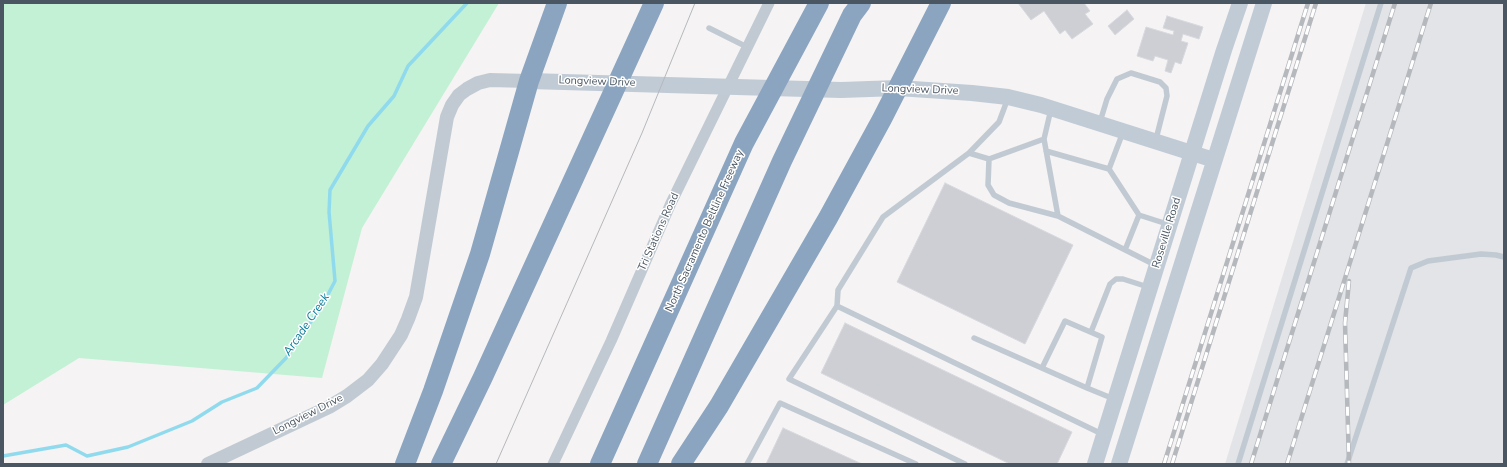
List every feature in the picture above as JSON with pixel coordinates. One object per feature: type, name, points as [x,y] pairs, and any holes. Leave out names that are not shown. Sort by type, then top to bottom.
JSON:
[{"type":"highway","points":[[405,464],[480,254],[529,81],[557,3]]},
{"type":"highway","name":"North Sacramento Beltline Freeway","points":[[600,464],[744,143],[820,3]]},
{"type":"highway","points":[[647,464],[782,161],[852,15],[861,3]]},
{"type":"highway","points":[[681,464],[719,406],[820,231],[898,88],[941,3]]},
{"type":"highway","points":[[441,464],[483,377],[650,8]]},
{"type":"main road","name":"Roseville Road","points":[[1095,464],[1240,3]]},
{"type":"main road","name":"Roseville Road","points":[[1119,464],[1264,3]]},
{"type":"main road","name":"Longview Drive","points":[[529,81],[841,90],[898,88],[972,92],[1008,97],[1051,108],[1214,160]]},
{"type":"street","name":"Tri Stations Road","points":[[553,464],[671,203],[769,3]]},
{"type":"street","name":"Longview Drive","points":[[208,464],[329,407],[347,396],[368,380],[382,364],[401,335],[416,297],[447,117],[452,105],[459,95],[478,83],[490,80],[529,81]]},
{"type":"lane","points":[[1238,464],[1381,3]]},
{"type":"lane","points":[[708,28],[747,47]]},
{"type":"lane","points":[[1099,124],[1107,99],[1117,79],[1131,73],[1160,82],[1166,88],[1168,96],[1156,142]]},
{"type":"lane","points":[[965,464],[789,379],[837,306],[838,290],[883,217],[969,153],[999,122],[1008,97]]},
{"type":"lane","points":[[1051,108],[1044,139],[1058,216]]},
{"type":"lane","points":[[1109,169],[1123,131]]},
{"type":"lane","points":[[969,153],[988,159],[1044,139]]},
{"type":"lane","points":[[1046,151],[1109,169],[1140,215],[1170,225]]},
{"type":"lane","points":[[988,159],[988,185],[994,195],[1009,203],[1058,216],[1157,266]]},
{"type":"lane","points":[[1125,250],[1140,215]]},
{"type":"lane","points":[[1347,464],[1411,268],[1428,261],[1481,254],[1504,257]]},
{"type":"lane","points":[[1091,332],[1110,284],[1116,279],[1123,279],[1150,288]]},
{"type":"lane","points":[[837,306],[1104,435]]},
{"type":"lane","points":[[1042,368],[1065,321],[1091,332],[1102,337],[1087,388]]},
{"type":"lane","points":[[974,338],[1115,399]]},
{"type":"lane","points":[[747,464],[780,403],[916,464]]},
{"type":"shaded area","points":[[1366,3],[1504,3],[1504,464],[1225,464]]},
{"type":"green space","points":[[3,3],[499,3],[362,228],[322,378],[79,358],[3,405]]},
{"type":"building","points":[[1018,3],[1084,3],[1090,11],[1085,14],[1093,24],[1072,39],[1065,30],[1060,34],[1044,11],[1031,20]]},
{"type":"building","points":[[1127,10],[1134,19],[1115,35],[1108,26]]},
{"type":"building","points":[[1167,16],[1203,27],[1199,39],[1183,34],[1181,41],[1188,43],[1181,64],[1175,62],[1171,73],[1165,71],[1168,60],[1155,56],[1153,61],[1137,56],[1146,27],[1173,35],[1174,31],[1163,28]]},
{"type":"building","points":[[945,183],[1073,245],[1025,344],[897,282]]},
{"type":"building","points":[[845,323],[1072,432],[1057,464],[1010,464],[821,373]]},
{"type":"building","points":[[783,428],[862,464],[766,464]]},
{"type":"waterway","name":"Arcade Creek","points":[[3,456],[66,445],[87,456],[128,447],[192,421],[222,402],[257,388],[286,358],[323,304],[335,281],[329,212],[330,190],[368,126],[394,96],[408,66],[467,3]]},
{"type":"tram line","points":[[496,464],[642,133],[695,3]]},
{"type":"railway","points":[[1164,464],[1308,3]]},
{"type":"railway","points":[[1172,464],[1316,3]]},
{"type":"railway","points":[[1251,464],[1395,3]]},
{"type":"railway","points":[[1287,464],[1431,3]]},
{"type":"railway","points":[[1349,281],[1345,323],[1349,464]]}]
